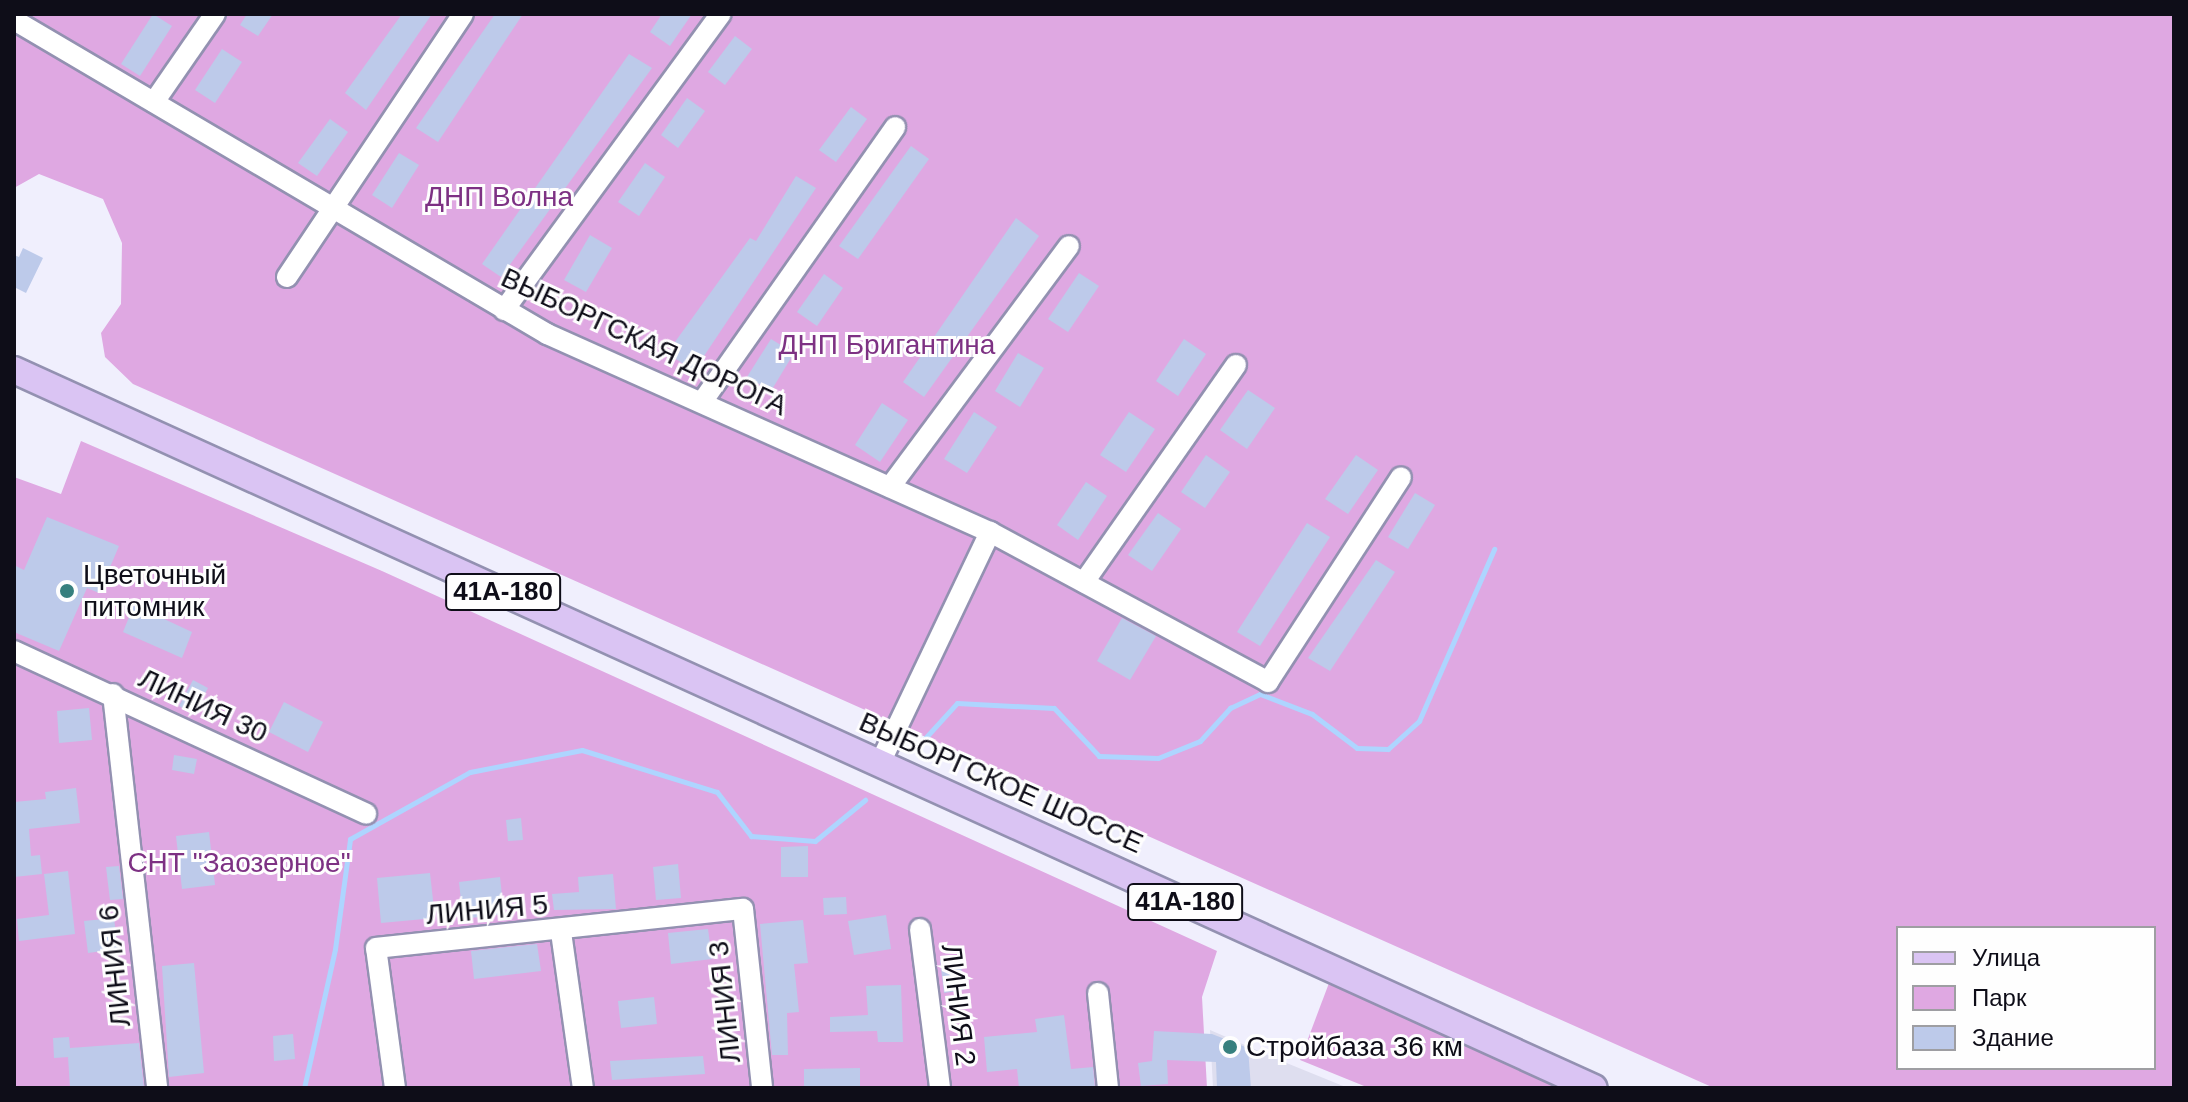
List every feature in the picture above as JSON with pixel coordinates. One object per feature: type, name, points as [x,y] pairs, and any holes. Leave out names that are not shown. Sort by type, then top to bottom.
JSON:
[{"type":"main road","name":"ВЫБОРГСКОЕ ШОССЕ","points":[[14,370],[1594,1088]]},
{"type":"street","points":[[154,102],[215,14]]},
{"type":"street","points":[[287,277],[331,204],[463,14]]},
{"type":"street","points":[[504,310],[721,14]]},
{"type":"street","name":"ВЫБОРГСКАЯ ДОРОГА","points":[[14,20],[331,204],[504,310],[990,532],[1268,682],[1401,477]]},
{"type":"street","points":[[702,402],[895,127]]},
{"type":"street","points":[[890,487],[1069,246]]},
{"type":"street","points":[[1084,582],[1236,365]]},
{"type":"street","points":[[880,763],[990,532]]},
{"type":"street","name":"ЛИНИЯ 30","points":[[14,651],[113,694],[366,814]]},
{"type":"street","name":"ЛИНИЯ 6","points":[[113,694],[157,1088]]},
{"type":"street","name":"ЛИНИЯ 5","points":[[395,1088],[376,948],[561,932],[743,909]]},
{"type":"street","name":"ЛИНИЯ 3","points":[[743,909],[762,1088]]},
{"type":"street","name":"ЛИНИЯ 2","points":[[920,929],[940,1088]]},
{"type":"street","points":[[561,932],[583,1088]]},
{"type":"street","points":[[1098,993],[1108,1088]]},
{"type":"shaded area","name":"Стройбаза 36 км","points":[[1210,1030],[1289,1064],[1348,1088],[1213,1088]]},
{"type":"green space","points":[[14,14],[2174,14],[2174,1088],[1714,1088],[133,384],[105,357],[101,333],[121,304],[122,243],[103,199],[39,174],[14,188]]},
{"type":"green space","name":"СНТ \"Заозерное\"","points":[[81,441],[382,571],[1217,951],[1202,997],[1207,1088],[14,1088],[14,477],[61,494]]},
{"type":"green space","points":[[1329,983],[1559,1088],[1369,1088],[1300,1060]]},
{"type":"building","points":[[153,14],[172,26],[140,76],[121,64]]},
{"type":"building","points":[[247,14],[273,14],[258,36],[240,25]]},
{"type":"building","points":[[402,14],[432,14],[366,110],[345,93]]},
{"type":"building","points":[[495,14],[523,14],[438,142],[416,128]]},
{"type":"building","points":[[662,14],[692,14],[670,46],[650,32]]},
{"type":"building","points":[[735,36],[752,49],[725,85],[708,72]]},
{"type":"building","points":[[222,49],[242,62],[215,103],[195,90]]},
{"type":"building","points":[[629,54],[652,68],[501,277],[482,264]]},
{"type":"building","points":[[687,98],[705,111],[678,148],[661,135]]},
{"type":"building","points":[[851,107],[867,119],[836,162],[819,150]]},
{"type":"building","points":[[330,119],[348,132],[317,176],[298,163]]},
{"type":"building","points":[[911,146],[929,159],[858,259],[839,246]]},
{"type":"building","points":[[399,153],[419,165],[392,208],[372,195]]},
{"type":"building","points":[[645,163],[665,177],[639,216],[618,202]]},
{"type":"building","points":[[796,176],[816,188],[694,371],[667,353],[750,238],[756,241]]},
{"type":"building","points":[[1016,218],[1039,236],[924,397],[903,382]]},
{"type":"building","points":[[590,235],[612,248],[586,292],[564,280]]},
{"type":"building","points":[[23,248],[43,258],[26,293],[14,287],[14,255],[19,257]]},
{"type":"building","points":[[1079,273],[1099,286],[1068,332],[1048,319]]},
{"type":"building","points":[[824,274],[843,288],[817,326],[797,312]]},
{"type":"building","points":[[771,339],[794,353],[771,391],[747,377]]},
{"type":"building","points":[[1184,339],[1206,354],[1178,396],[1156,381]]},
{"type":"building","points":[[1018,353],[1044,368],[1020,407],[995,391]]},
{"type":"building","points":[[1248,390],[1275,408],[1247,449],[1220,430]]},
{"type":"building","points":[[882,403],[908,420],[880,462],[855,445]]},
{"type":"building","points":[[974,412],[997,427],[967,473],[944,459]]},
{"type":"building","points":[[1129,412],[1155,429],[1126,472],[1100,455]]},
{"type":"building","points":[[1206,455],[1230,472],[1205,508],[1181,492]]},
{"type":"building","points":[[1356,455],[1378,470],[1348,514],[1325,499]]},
{"type":"building","points":[[1086,482],[1107,496],[1078,540],[1057,525]]},
{"type":"building","points":[[1415,493],[1435,505],[1408,549],[1388,537]]},
{"type":"building","points":[[1158,513],[1181,529],[1152,571],[1128,555]]},
{"type":"building","points":[[47,517],[119,546],[99,593],[87,588],[59,651],[14,632],[14,565],[24,570]]},
{"type":"building","points":[[1307,523],[1330,537],[1260,646],[1237,632]]},
{"type":"building","points":[[1376,560],[1395,572],[1330,671],[1308,658]]},
{"type":"building","points":[[134,605],[192,632],[182,658],[123,632]]},
{"type":"building","points":[[1122,618],[1156,636],[1130,680],[1097,661]]},
{"type":"building","points":[[193,680],[208,688],[194,714],[179,706]]},
{"type":"building","points":[[284,702],[323,722],[308,752],[269,732]]},
{"type":"building","points":[[89,708],[92,740],[59,743],[57,711]]},
{"type":"building","points":[[174,755],[197,759],[194,774],[172,770]]},
{"type":"building","points":[[76,788],[80,823],[29,829],[31,856],[40,855],[42,874],[14,877],[14,802],[46,799],[45,792]]},
{"type":"building","points":[[521,818],[523,840],[508,841],[506,820]]},
{"type":"building","points":[[209,832],[215,885],[182,889],[176,836]]},
{"type":"building","points":[[808,846],[808,877],[781,877],[781,847]]},
{"type":"building","points":[[678,864],[681,898],[656,900],[653,867]]},
{"type":"building","points":[[119,866],[123,899],[110,900],[106,867]]},
{"type":"building","points":[[68,871],[75,934],[19,941],[17,919],[49,915],[44,874]]},
{"type":"building","points":[[430,873],[435,918],[381,923],[377,878]]},
{"type":"building","points":[[613,874],[616,909],[554,910],[552,894],[579,892],[578,877]]},
{"type":"building","points":[[500,877],[504,914],[463,919],[459,882]]},
{"type":"building","points":[[846,897],[847,914],[824,915],[823,898]]},
{"type":"building","points":[[886,915],[891,949],[854,955],[848,921]]},
{"type":"building","points":[[114,918],[118,949],[88,953],[84,921]]},
{"type":"building","points":[[803,920],[808,963],[794,964],[799,1012],[787,1013],[788,1055],[772,1055],[760,924]]},
{"type":"building","points":[[708,929],[712,959],[671,964],[668,933]]},
{"type":"building","points":[[537,944],[541,971],[474,979],[471,951]]},
{"type":"building","points":[[960,958],[964,990],[944,993],[940,960]]},
{"type":"building","points":[[194,963],[204,1073],[169,1077],[162,966]]},
{"type":"building","points":[[901,985],[903,1042],[878,1042],[877,1031],[830,1032],[830,1017],[868,1015],[866,986]]},
{"type":"building","points":[[654,997],[657,1024],[621,1028],[618,1001]]},
{"type":"building","points":[[1064,1015],[1071,1069],[1093,1067],[1095,1088],[1019,1088],[1017,1069],[987,1072],[984,1037],[1037,1032],[1035,1019]]},
{"type":"building","points":[[1154,1031],[1212,1034],[1248,1048],[1251,1088],[1217,1088],[1216,1062],[1167,1060],[1168,1084],[1141,1086],[1138,1063],[1152,1061]]},
{"type":"building","points":[[293,1034],[295,1059],[274,1061],[273,1036]]},
{"type":"building","points":[[69,1037],[70,1048],[139,1043],[144,1088],[70,1088],[68,1057],[54,1058],[53,1038]]},
{"type":"building","points":[[703,1056],[705,1074],[612,1080],[610,1061]]},
{"type":"building","points":[[860,1068],[860,1086],[804,1088],[804,1069]]},
{"type":"waterway","points":[[917,747],[957,703],[1054,708],[1099,756],[1158,758],[1200,741],[1230,708],[1260,694],[1312,714],[1357,748],[1388,749],[1419,721],[1494,549]]},
{"type":"waterway","points":[[304,1088],[335,949],[350,839],[470,772],[582,750],[717,792],[751,836],[815,841],[865,800]]},
{"type":"place","name":"Цветочный питомник","points":[[67,591]]},
{"type":"place","name":"Стройбаза 36 км","points":[[1230,1047]]},
{"type":"park label","name":"ДНП Волна","points":[[499,197]]},
{"type":"park label","name":"ДНП Бригантина","points":[[887,345]]}]
